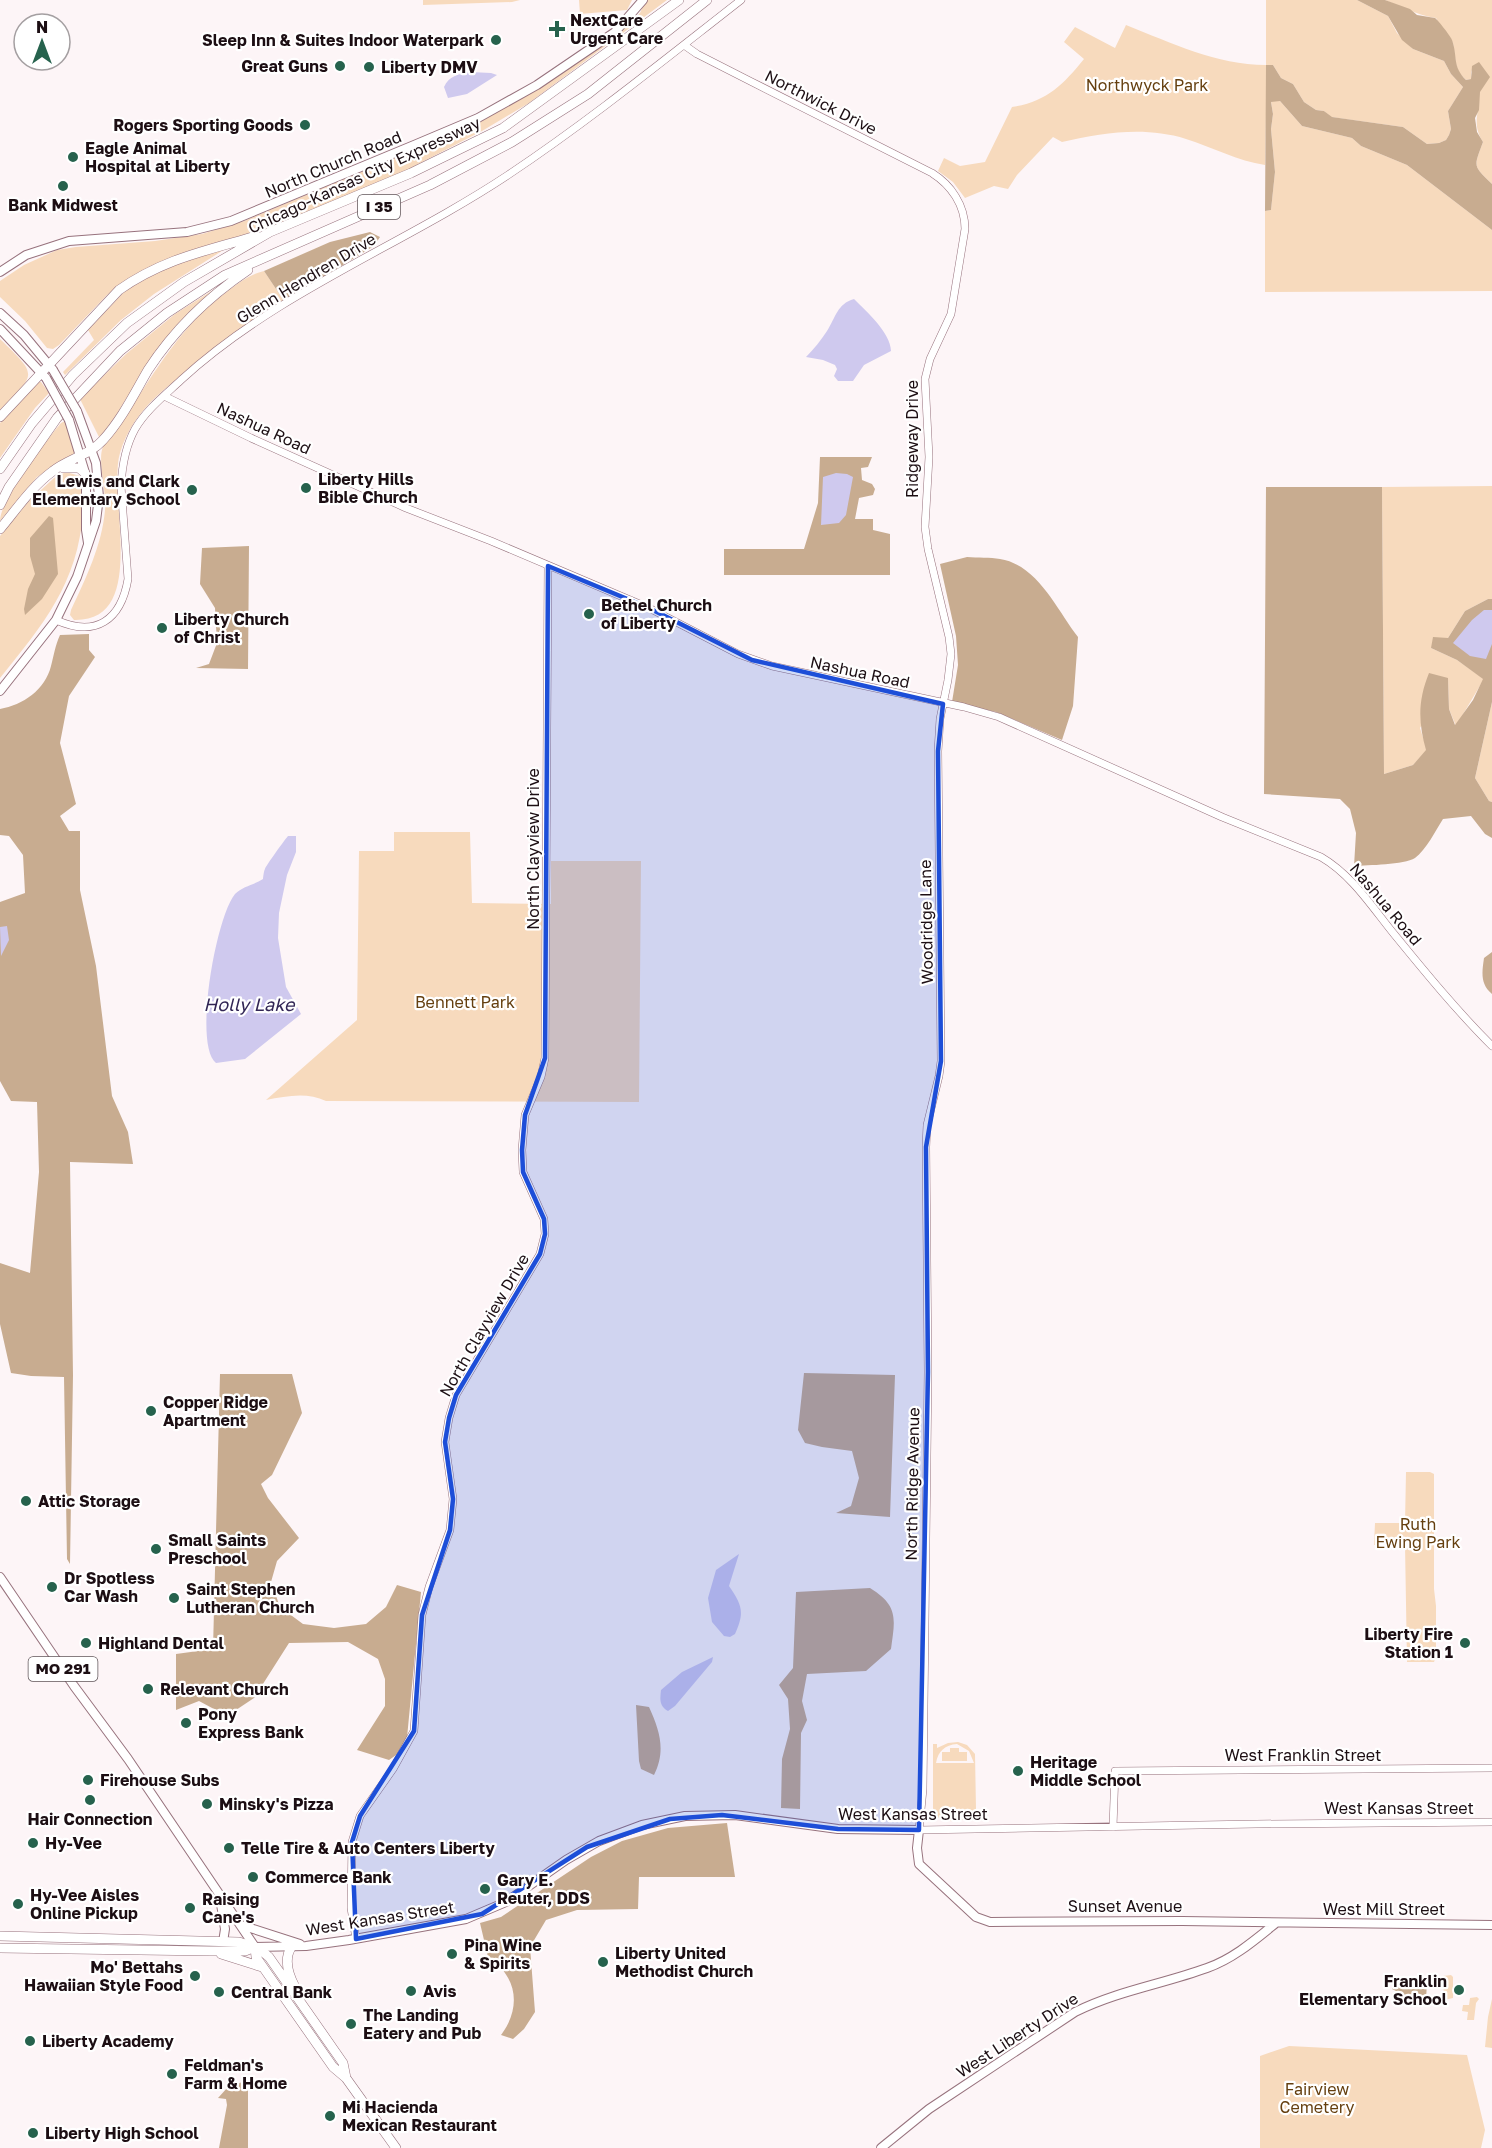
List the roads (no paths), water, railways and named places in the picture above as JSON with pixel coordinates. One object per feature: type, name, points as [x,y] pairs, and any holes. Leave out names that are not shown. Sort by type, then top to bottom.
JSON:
[{"type":"highway","name":"Chicago-Kansas City Expressway","points":[[0,469],[32,423],[73,375],[127,323],[184,282],[270,232],[411,173],[503,128],[679,0]]},
{"type":"highway","name":"Chicago-Kansas City Expressway","points":[[0,505],[9,487],[57,418],[120,351],[167,313],[225,275],[430,185],[512,142],[588,94],[707,0]]},
{"type":"highway","points":[[0,417],[44,376],[119,290],[137,277],[169,261],[270,232]]},
{"type":"highway","points":[[0,529],[19,505],[57,468],[101,443],[116,424],[158,356],[196,311],[232,280],[270,255]]},
{"type":"highway","points":[[57,468],[74,467],[85,473]]},
{"type":"highway","name":"West Kansas Street","points":[[0,1936],[244,1942],[255,1947]]},
{"type":"highway","name":"West Kansas Street","points":[[0,1948],[245,1951],[255,1947]]},
{"type":"highway","name":"MO 291","points":[[255,1947],[255,1955],[333,2067],[346,2078],[396,2148]]},
{"type":"highway","name":"MO 291","points":[[255,1947],[269,1957],[303,2005],[342,2063],[346,2078]]},
{"type":"highway","points":[[292,1947],[288,1954],[288,1969],[303,2005]]},
{"type":"highway","points":[[210,1951],[258,1964],[266,1970]]},
{"type":"main road","name":"North Church Road","points":[[0,272],[26,255],[69,242],[187,232],[231,222],[414,146],[478,118],[537,85],[615,32],[643,0]]},
{"type":"main road","points":[[0,313],[24,335],[51,368],[77,411],[92,449],[99,497],[96,521],[88,546],[77,577],[56,621],[0,692]]},
{"type":"main road","points":[[0,329],[44,376],[69,420],[85,473],[88,546]]},
{"type":"main road","name":"MO 291","points":[[0,1577],[74,1686],[128,1759],[255,1947]]},
{"type":"main road","name":"West Kansas Street","points":[[255,1947],[306,1946],[450,1924],[482,1914],[513,1898],[557,1866],[593,1844],[634,1828],[691,1815],[722,1815],[838,1829],[919,1830]]},
{"type":"main road","name":"Sunset Avenue","points":[[919,1830],[917,1848],[919,1864],[976,1917],[999,1924],[1177,1921],[1276,1923]]},
{"type":"main road","points":[[219,1894],[225,1929],[223,1942]]},
{"type":"main road","name":"West Mill Street","points":[[1276,1923],[1492,1925]]},
{"type":"main road","name":"West Liberty Drive","points":[[881,2148],[929,2109],[1078,2011],[1098,2001],[1208,1968],[1248,1946],[1276,1923]]},
{"type":"main road","points":[[239,1924],[251,1930],[306,1946]]},
{"type":"street","name":"Glenn Hendren Drive","points":[[56,621],[71,627],[95,627],[111,616],[122,601],[128,579],[121,486],[123,461],[130,438],[140,422],[164,396],[207,358],[277,309],[507,176],[581,124],[741,0]]},
{"type":"street","name":"Northwick Drive","points":[[684,45],[697,54],[932,173],[945,183]]},
{"type":"street","name":"Ridgeway Drive","points":[[943,704],[951,654],[925,527],[929,457],[926,380],[930,358],[951,314],[965,223],[960,205],[945,183]]},
{"type":"street","name":"Nashua Road","points":[[164,396],[406,508],[649,608],[728,650],[752,660],[999,717],[1222,817],[1325,858],[1352,881],[1419,965],[1492,1046]]},
{"type":"street","name":"North Clayview Drive","points":[[356,1939],[351,1908],[352,1842],[360,1816],[393,1769],[414,1731],[422,1615],[429,1587],[450,1530],[453,1499],[445,1442],[448,1419],[456,1395],[540,1254],[545,1234],[544,1220],[523,1172],[522,1150],[525,1115],[541,1077],[545,1058],[548,566]]},
{"type":"street","name":"Woodridge Lane","points":[[926,1138],[941,1061],[938,751],[943,704]]},
{"type":"street","name":"North Ridge Avenue","points":[[919,1830],[923,1766],[928,1372],[926,1138]]},
{"type":"street","name":"West Franklin Street","points":[[1113,1827],[1115,1771],[1492,1768]]},
{"type":"street","name":"West Kansas Street","points":[[919,1830],[1492,1822]]},
{"type":"water","points":[[470,72],[497,75],[467,94],[448,98],[444,87],[448,80]]},
{"type":"water","points":[[854,299],[887,337],[891,351],[864,365],[853,381],[838,381],[834,376],[837,369],[835,365],[806,357],[825,334],[840,308]]},
{"type":"water","points":[[836,473],[853,477],[846,515],[839,523],[821,525],[823,477]]},
{"type":"water","points":[[1484,610],[1492,610],[1492,644],[1486,659],[1470,656],[1453,643],[1472,620]]},
{"type":"water","name":"Holly Lake","points":[[288,836],[296,836],[296,852],[287,875],[279,913],[278,938],[286,987],[301,1014],[245,1059],[216,1063],[209,1052],[207,1008],[210,980],[221,928],[235,894],[263,879],[266,867]]},
{"type":"water","points":[[7,926],[9,940],[1,956],[0,927]]},
{"type":"water","points":[[739,1554],[729,1586],[737,1598],[741,1614],[735,1634],[730,1637],[724,1636],[712,1622],[708,1598],[716,1570]]},
{"type":"water","points":[[713,1657],[712,1662],[675,1706],[668,1711],[665,1709],[661,1702],[661,1690],[682,1672]]},
{"type":"place","name":"NextCare Urgent Care","points":[[557,29]]},
{"type":"place","name":"Sleep Inn & Suites Indoor Waterpark","points":[[496,40]]},
{"type":"place","name":"Great Guns","points":[[340,66]]},
{"type":"place","name":"Liberty DMV","points":[[369,67]]},
{"type":"place","name":"Rogers Sporting Goods","points":[[305,125]]},
{"type":"place","name":"Eagle Animal Hospital at Liberty","points":[[73,157]]},
{"type":"place","name":"Bank Midwest","points":[[63,186]]},
{"type":"place","name":"Liberty Hills Bible Church","points":[[306,488]]},
{"type":"place","name":"Lewis and Clark Elementary School","points":[[192,490]]},
{"type":"place","name":"Bethel Church of Liberty","points":[[589,614]]},
{"type":"place","name":"Liberty Church of Christ","points":[[162,628]]},
{"type":"place","name":"Copper Ridge Apartment","points":[[151,1411]]},
{"type":"place","name":"Attic Storage","points":[[26,1501]]},
{"type":"place","name":"Small Saints Preschool","points":[[156,1549]]},
{"type":"place","name":"Dr Spotless Car Wash","points":[[52,1587]]},
{"type":"place","name":"Saint Stephen Lutheran Church","points":[[174,1598]]},
{"type":"place","name":"Highland Dental","points":[[86,1643]]},
{"type":"place","name":"Liberty Fire Station 1","points":[[1465,1643]]},
{"type":"place","name":"Relevant Church","points":[[148,1689]]},
{"type":"place","name":"Pony Express Bank","points":[[186,1723]]},
{"type":"place","name":"Heritage Middle School","points":[[1018,1771]]},
{"type":"place","name":"Firehouse Subs","points":[[88,1780]]},
{"type":"place","name":"Hair Connection","points":[[90,1800]]},
{"type":"place","name":"Minsky's Pizza","points":[[207,1804]]},
{"type":"place","name":"Hy-Vee","points":[[33,1843]]},
{"type":"place","name":"Telle Tire & Auto Centers Liberty","points":[[229,1848]]},
{"type":"place","name":"Commerce Bank","points":[[253,1877]]},
{"type":"place","name":"Gary E. Reuter, DDS","points":[[485,1889]]},
{"type":"place","name":"Hy-Vee Aisles Online Pickup","points":[[18,1904]]},
{"type":"place","name":"Raising Cane's","points":[[190,1908]]},
{"type":"place","name":"Pina Wine & Spirits","points":[[452,1954]]},
{"type":"place","name":"Liberty United Methodist Church","points":[[603,1962]]},
{"type":"place","name":"Mo' Bettahs Hawaiian Style Food","points":[[195,1976]]},
{"type":"place","name":"Franklin Elementary School","points":[[1459,1990]]},
{"type":"place","name":"Avis","points":[[411,1991]]},
{"type":"place","name":"Central Bank","points":[[219,1992]]},
{"type":"place","name":"The Landing Eatery and Pub","points":[[351,2024]]},
{"type":"place","name":"Liberty Academy","points":[[30,2041]]},
{"type":"place","name":"Feldman's Farm & Home","points":[[172,2074]]},
{"type":"place","name":"Mi Hacienda Mexican Restaurant","points":[[330,2116]]},
{"type":"place","name":"Liberty High School","points":[[33,2133]]},
{"type":"park label","name":"Northwyck Park","points":[[1147,85]]},
{"type":"park label","name":"Bennett Park","points":[[465,1002]]},
{"type":"park label","name":"Ruth Ewing Park","points":[[1418,1533]]},
{"type":"park label","name":"Fairview Cemetery","points":[[1317,2098]]}]
